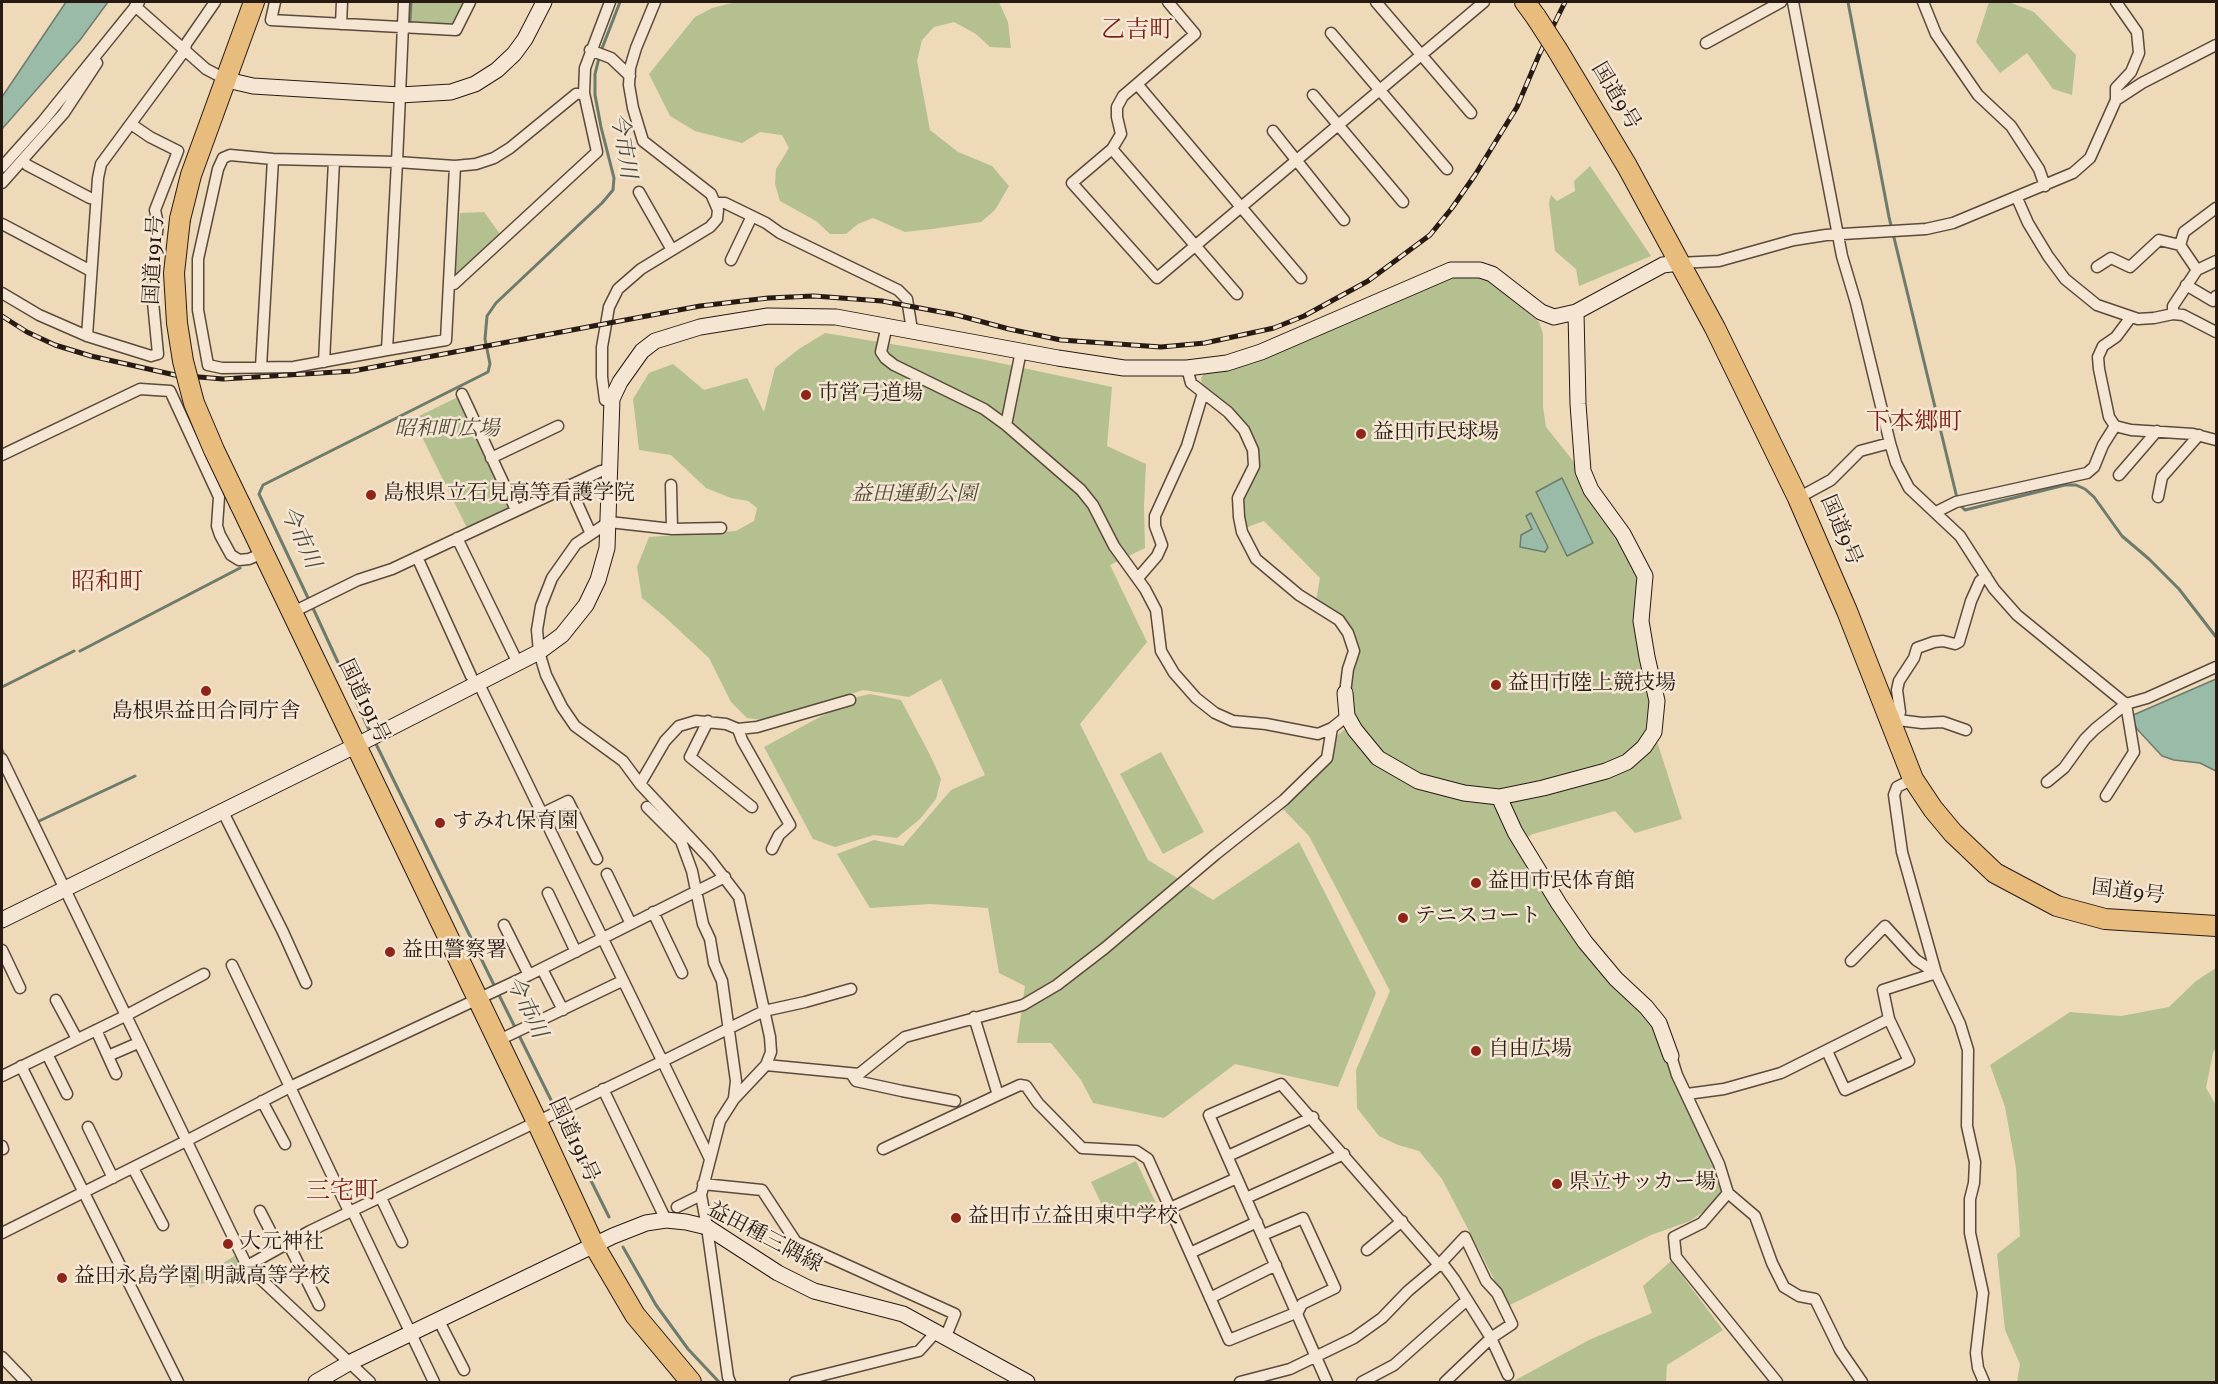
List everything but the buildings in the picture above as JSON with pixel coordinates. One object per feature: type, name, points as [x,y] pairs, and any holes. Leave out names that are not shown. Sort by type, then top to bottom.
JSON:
[{"type":"highway","name":"国道191号","points":[[254,2],[191,174],[180,219],[174,273],[177,323],[183,361],[194,403],[262,553],[357,745],[594,1245],[635,1315],[691,1383]]},
{"type":"highway","name":"国道9号","points":[[1531,9],[1627,166],[1715,328],[1798,498],[1895,722],[1913,778],[1953,833],[1995,873],[2057,906],[2105,919],[2217,926]]},
{"type":"street","points":[[87,336],[96,199],[101,165],[185,50],[186,44],[215,2]]},
{"type":"street","points":[[275,2],[270,20],[456,30],[470,2]]},
{"type":"street","points":[[341,24],[342,2]]},
{"type":"street","points":[[387,350],[404,2]]},
{"type":"street","points":[[2,167],[44,121],[137,4],[206,69],[227,80],[254,86],[400,95],[451,92],[475,84],[497,70],[514,54],[525,39],[543,2]]},
{"type":"street","points":[[449,284],[454,284],[597,152],[584,93],[585,68],[610,2]]},
{"type":"street","points":[[612,399],[605,400],[602,347],[609,307],[618,289],[627,280],[710,227],[717,219],[718,210],[705,189],[643,141],[633,108],[630,76],[636,48],[656,2]]},
{"type":"street","points":[[1168,2],[1195,34],[1123,96],[1117,107],[1121,134],[1113,149],[1072,183],[1157,278],[1484,2]]},
{"type":"street","points":[[1376,2],[1471,113]]},
{"type":"street","points":[[1706,43],[1781,2]]},
{"type":"street","points":[[1793,2],[1837,235],[1896,462],[1909,488],[1960,536],[1994,589],[2017,615],[2126,704],[2134,752],[2106,796]]},
{"type":"street","points":[[1923,2],[1936,34],[1978,95],[2011,126],[2039,169],[2045,186]]},
{"type":"street","points":[[2,920],[357,745],[475,679],[540,652],[562,635],[586,605],[598,580],[607,548],[612,399],[620,382],[642,351],[655,341],[700,327],[768,316],[836,316],[1124,368],[1187,368],[1227,363],[1261,352],[1451,270],[1466,268],[1492,274],[1541,312],[1554,317],[1576,312],[1663,265],[1679,262],[1719,261],[1794,240],[1926,229],[1953,223],[2073,173],[2090,158],[2115,100],[2116,88],[2131,72],[2139,53],[2137,32],[2116,2]]},
{"type":"street","points":[[1331,33],[1447,169]]},
{"type":"street","points":[[2115,100],[2142,83],[2217,45]]},
{"type":"street","points":[[2,183],[64,113],[99,60],[98,51]]},
{"type":"street","points":[[592,51],[609,57],[630,76]]},
{"type":"street","points":[[1137,84],[1300,278]]},
{"type":"street","points":[[455,166],[446,340],[294,367],[222,368],[208,365],[198,310],[198,259],[218,169],[223,158],[230,155],[273,159],[455,166],[476,164],[494,158],[510,148],[576,94],[584,93]]},
{"type":"street","points":[[1312,95],[1403,202]]},
{"type":"street","points":[[2,293],[39,315],[87,336],[151,356],[158,354],[153,302],[154,257],[158,224],[155,210],[178,151],[150,137],[131,124]]},
{"type":"street","points":[[1273,131],[1344,220]]},
{"type":"street","points":[[1113,149],[1237,294]]},
{"type":"street","points":[[261,367],[273,159]]},
{"type":"street","points":[[23,160],[27,165],[96,199]]},
{"type":"street","points":[[324,362],[334,161]]},
{"type":"street","points":[[639,192],[672,250]]},
{"type":"street","points":[[2017,198],[2043,248],[2066,279],[2097,305],[2131,317],[2154,318],[2172,314],[2183,315],[2217,332]]},
{"type":"street","points":[[715,202],[725,203],[766,223],[780,233],[898,290],[907,299],[912,330]]},
{"type":"street","points":[[2180,245],[2184,232],[2217,208]]},
{"type":"street","points":[[731,260],[752,216]]},
{"type":"street","points":[[2,224],[91,271]]},
{"type":"street","points":[[2097,267],[2111,258],[2130,267],[2159,240],[2180,245],[2197,270]]},
{"type":"street","points":[[2172,314],[2173,306],[2197,270],[2217,261]]},
{"type":"street","points":[[2186,285],[2213,301],[2217,296]]},
{"type":"street","points":[[1187,368],[1191,383],[1228,412],[1244,430],[1253,450],[1254,466],[1238,498],[1242,532],[1256,559],[1299,595],[1339,620],[1348,633],[1354,651],[1348,669],[1345,693],[1347,716],[1364,743],[1378,758],[1395,770],[1418,781],[1464,793],[1499,796],[1543,788],[1606,771],[1627,762],[1644,747],[1654,732],[1657,701],[1641,621],[1645,576],[1623,534],[1591,490],[1583,471],[1578,404],[1576,312]]},
{"type":"street","points":[[2131,317],[2116,337],[2103,346],[2098,357],[2109,417],[2115,426],[2121,429],[2199,435],[2217,440]]},
{"type":"street","points":[[887,325],[881,352],[885,358],[894,365],[984,409],[1006,425],[1081,490],[1093,505],[1114,546],[1138,578],[1156,610],[1161,651],[1174,673],[1196,698],[1215,713],[1233,722],[1266,724],[1318,734],[1332,728],[1347,716]]},
{"type":"street","points":[[1006,425],[1021,351]]},
{"type":"street","points":[[2,455],[140,389],[170,391],[219,497],[217,526],[220,536],[231,555],[239,560],[249,559],[262,553]]},
{"type":"street","points":[[1138,578],[1157,556],[1162,544],[1155,526],[1155,516],[1187,446],[1203,393]]},
{"type":"street","points":[[462,394],[516,510]]},
{"type":"street","points":[[491,458],[558,426]]},
{"type":"street","points":[[1936,512],[1960,502],[2086,473],[2094,467],[2103,445],[2115,426]]},
{"type":"street","points":[[2119,475],[2157,430]]},
{"type":"street","points":[[2158,497],[2162,477],[2199,435]]},
{"type":"street","points":[[1798,498],[1831,480],[1860,451],[1890,443]]},
{"type":"street","points":[[291,613],[358,580],[392,569],[601,471],[610,470]]},
{"type":"street","points":[[671,485],[672,529]]},
{"type":"street","points":[[569,486],[591,534]]},
{"type":"street","points":[[721,528],[672,529],[609,522],[576,544],[552,578],[541,606],[537,630],[546,675],[554,693],[575,726],[622,761],[739,897],[770,1037],[771,1052],[766,1065],[734,1099],[720,1121],[702,1189],[730,1383]]},
{"type":"street","points":[[457,538],[514,655]]},
{"type":"street","points":[[417,557],[710,1159]]},
{"type":"street","points":[[1966,730],[1943,722],[1895,722],[1900,712],[1897,690],[1899,681],[1914,658],[1917,648],[1934,642],[1943,641],[1955,644],[1959,642],[1971,601],[1980,581],[1986,576]]},
{"type":"street","points":[[2047,782],[2064,768],[2090,734],[2126,704],[2147,698],[2217,667]]},
{"type":"street","points":[[640,784],[665,741],[679,726],[696,721],[708,721],[738,729],[757,727],[850,700]]},
{"type":"street","points":[[708,721],[690,757],[752,807]]},
{"type":"street","points":[[766,1065],[859,1074],[906,1037],[1023,1005],[1057,985],[1291,794],[1327,758],[1332,728]]},
{"type":"street","points":[[738,729],[790,825],[779,835],[772,849]]},
{"type":"street","points":[[2,759],[247,1266],[370,1383]]},
{"type":"street","points":[[1913,778],[1897,786],[1894,795],[1902,852],[1936,973],[1960,1024],[1968,1050],[1967,1126],[1975,1162],[1974,1183],[1970,1199],[1970,1233],[1983,1293],[1976,1353],[1978,1368],[1984,1383]]},
{"type":"street","points":[[1499,796],[1515,832],[1558,904],[1585,942],[1616,979],[1646,1007],[1659,1023],[1677,1075],[1719,1164],[1728,1194],[1755,1216],[1772,1263],[1784,1287],[1799,1296],[1815,1299],[1840,1350],[1862,1383]]},
{"type":"street","points":[[541,814],[568,801],[597,859]]},
{"type":"street","points":[[647,807],[681,841],[692,871],[703,924],[710,939],[714,963],[722,981],[736,1081],[734,1099]]},
{"type":"street","points":[[223,812],[306,983]]},
{"type":"street","points":[[606,874],[631,924]]},
{"type":"street","points":[[2,1233],[290,1087],[542,969],[725,878]]},
{"type":"street","points":[[548,893],[576,952]]},
{"type":"street","points":[[653,912],[682,973]]},
{"type":"street","points":[[504,925],[529,975]]},
{"type":"street","points":[[1851,960],[1885,926],[1916,960],[1936,973]]},
{"type":"street","points":[[2,950],[20,988]]},
{"type":"street","points":[[232,965],[348,1209],[353,1212],[410,1329],[434,1383]]},
{"type":"street","points":[[542,969],[563,1010]]},
{"type":"street","points":[[1827,1051],[1845,1090],[1909,1061],[1889,1019],[1883,990],[1936,973]]},
{"type":"street","points":[[2,1076],[125,1016],[204,974]]},
{"type":"street","points":[[497,1041],[622,981]]},
{"type":"street","points":[[247,1266],[283,1246],[764,1011],[851,990]]},
{"type":"street","points":[[56,1000],[77,1039]]},
{"type":"street","points":[[974,1017],[998,1095]]},
{"type":"street","points":[[1687,1094],[1724,1089],[1781,1073],[1889,1019]]},
{"type":"street","points":[[96,1030],[116,1074]]},
{"type":"street","points":[[108,1056],[138,1043]]},
{"type":"street","points":[[47,1054],[67,1094]]},
{"type":"street","points":[[21,1066],[178,1383]]},
{"type":"street","points":[[852,1075],[856,1081],[955,1101]]},
{"type":"street","points":[[1328,1383],[1209,1115],[1281,1084],[1313,1117],[1439,1265],[1445,1267],[1491,1338],[1508,1375]]},
{"type":"street","points":[[883,1149],[1020,1085],[1026,1086],[1038,1103],[1082,1148],[1136,1151],[1148,1159],[1229,1340],[1298,1312],[1302,1304],[1335,1288],[1303,1218],[1263,1235]]},
{"type":"street","points":[[603,1089],[666,1220]]},
{"type":"street","points":[[262,1101],[285,1144]]},
{"type":"street","points":[[1228,1156],[1313,1117]]},
{"type":"street","points":[[88,1127],[113,1178]]},
{"type":"street","points":[[1246,1198],[1344,1154]]},
{"type":"street","points":[[133,1168],[163,1225]]},
{"type":"street","points":[[1170,1208],[1238,1178]]},
{"type":"street","points":[[677,1207],[702,1189],[762,1190],[796,1242],[955,1314],[941,1334],[919,1351],[795,1383]]},
{"type":"street","points":[[1728,1194],[1702,1222],[1674,1237],[1676,1257],[1778,1383]]},
{"type":"street","points":[[381,1198],[402,1242]]},
{"type":"street","points":[[260,1211],[319,1305]]},
{"type":"street","name":"益田種三隅線","points":[[316,1382],[438,1319],[594,1245],[646,1223],[666,1220],[707,1227],[778,1273],[814,1291],[903,1314],[1027,1383]]},
{"type":"street","points":[[1367,1250],[1402,1221]]},
{"type":"street","points":[[1190,1253],[1257,1222]]},
{"type":"street","points":[[1240,1383],[1290,1369],[1354,1338],[1382,1318],[1465,1238],[1486,1281],[1497,1293],[1512,1324],[1491,1338],[1445,1383]]},
{"type":"street","points":[[1210,1298],[1276,1265]]},
{"type":"street","points":[[1362,1383],[1394,1365],[1467,1300]]},
{"type":"street","points":[[438,1319],[464,1370]]},
{"type":"street","points":[[2,1357],[26,1383]]},
{"type":"green space","points":[[412,2],[463,2],[453,25],[411,21]]},
{"type":"green space","points":[[736,2],[999,2],[1008,22],[1011,48],[990,47],[976,34],[954,22],[934,27],[922,40],[917,61],[930,130],[958,152],[992,166],[1009,186],[995,210],[981,222],[905,232],[873,218],[858,224],[846,234],[830,234],[816,221],[780,201],[775,184],[776,169],[789,148],[782,135],[760,132],[742,143],[695,131],[670,116],[649,74],[695,17],[712,8]]},
{"type":"green space","points":[[1989,2],[2009,2],[2034,12],[2076,55],[2072,95],[2053,89],[2027,53],[2000,73],[1976,42]]},
{"type":"green space","points":[[1590,166],[1651,256],[1579,286],[1576,269],[1555,251],[1549,203],[1551,195],[1557,201],[1575,191],[1574,181]]},
{"type":"green space","points":[[484,212],[500,234],[455,276],[460,213]]},
{"type":"green space","points":[[1463,274],[1478,276],[1495,285],[1539,322],[1543,334],[1543,407],[1546,427],[1578,467],[1635,570],[1654,732],[1682,819],[1635,833],[1615,811],[1533,834],[1518,843],[1652,1025],[1665,1059],[1717,1166],[1723,1188],[1718,1197],[1704,1211],[1690,1221],[1651,1235],[1508,1306],[1442,1179],[1419,1151],[1379,1136],[1357,1108],[1356,1070],[1390,991],[1309,836],[1282,808],[1330,761],[1333,739],[1356,720],[1349,695],[1352,632],[1316,601],[1320,578],[1264,521],[1245,528],[1242,499],[1256,449],[1202,386],[1201,378],[1205,372],[1251,364]]},
{"type":"green space","name":"益田運動公園","points":[[825,333],[981,359],[1112,387],[1107,446],[1146,464],[1145,548],[1110,565],[1147,642],[1080,724],[1148,860],[1213,900],[1299,842],[1376,993],[1338,1087],[1235,1064],[1164,1118],[1093,1103],[1081,1080],[1051,1043],[1017,1043],[1025,986],[999,973],[988,908],[930,904],[870,908],[837,854],[874,840],[903,846],[951,790],[985,775],[941,679],[909,697],[863,690],[770,721],[747,718],[731,702],[709,658],[642,598],[637,567],[649,537],[736,531],[754,521],[757,508],[748,501],[731,498],[706,488],[671,455],[639,450],[633,399],[649,373],[673,364],[704,390],[747,378],[764,412],[775,368],[799,349]]},
{"type":"green space","name":"昭和町広場","points":[[458,397],[511,506],[467,528],[413,419]]},
{"type":"green space","points":[[870,694],[901,700],[941,779],[936,799],[920,819],[897,838],[874,835],[835,847],[813,839],[764,747],[857,697]]},
{"type":"green space","points":[[1161,752],[1204,832],[1163,854],[1120,774]]},
{"type":"green space","points":[[2216,968],[2216,1047],[2206,1088],[2216,1105],[2216,1382],[2017,1382],[2020,1364],[2005,1330],[1997,1254],[2020,1236],[2016,1168],[2005,1107],[1990,1065],[2070,1012],[2121,1016],[2169,1007],[2196,981]]},
{"type":"green space","points":[[1136,1161],[1156,1203],[1111,1224],[1091,1182]]},
{"type":"green space","points":[[238,1254],[243,1263],[227,1275],[190,1288],[184,1276],[221,1264]]},
{"type":"green space","points":[[1671,1261],[1723,1330],[1667,1365],[1666,1382],[1512,1382],[1589,1340],[1652,1313],[1643,1286]]},
{"type":"shaded area","points":[[66,2],[108,2],[80,40],[2,129],[2,97]]},
{"type":"shaded area","points":[[1562,478],[1593,543],[1567,556],[1536,492]]},
{"type":"shaded area","points":[[1531,513],[1548,547],[1545,552],[1520,547],[1521,535],[1532,529],[1526,516]]},
{"type":"shaded area","points":[[2216,679],[2216,771],[2200,763],[2162,756],[2137,729],[2131,716]]},
{"type":"waterway","points":[[410,20],[411,2]]},
{"type":"waterway","name":"今市川","points":[[601,51],[620,2]]},
{"type":"waterway","points":[[1848,2],[1889,217],[1957,498]]},
{"type":"waterway","name":"今市川","points":[[309,600],[259,494],[263,485],[488,372],[490,364],[485,339],[487,316],[496,303],[613,190],[614,178],[595,95],[595,74],[599,58]]},
{"type":"waterway","points":[[1959,504],[1965,510],[2065,485],[2076,485],[2085,489],[2094,497],[2122,536],[2179,589],[2216,637]]},
{"type":"waterway","points":[[80,651],[240,568]]},
{"type":"waterway","name":"今市川","points":[[312,606],[371,734]]},
{"type":"waterway","points":[[2,687],[74,651]]},
{"type":"waterway","name":"今市川","points":[[375,742],[495,987]]},
{"type":"waterway","points":[[2,750],[5,757]]},
{"type":"waterway","points":[[37,822],[135,776]]},
{"type":"waterway","name":"今市川","points":[[498,993],[609,1217]]},
{"type":"waterway","name":"今市川","points":[[623,1247],[656,1305],[688,1349],[719,1382]]},
{"type":"railway","points":[[2,316],[27,332],[55,345],[91,356],[175,375],[223,379],[353,371],[700,306],[768,298],[814,296],[882,301],[957,315],[1061,340],[1161,347],[1205,343],[1274,328],[1304,316],[1368,281],[1430,235],[1475,175],[1517,107],[1565,2]]},
{"type":"place","name":"市営弓道場","points":[[806,395]]},
{"type":"place","name":"益田市民球場","points":[[1361,434]]},
{"type":"place","name":"島根県立石見高等看護学院","points":[[371,495]]},
{"type":"place","name":"益田市陸上競技場","points":[[1496,685]]},
{"type":"place","name":"島根県益田合同庁舎","points":[[206,691]]},
{"type":"place","name":"すみれ保育園","points":[[440,823]]},
{"type":"place","name":"益田市民体育館","points":[[1476,883]]},
{"type":"place","name":"テニスコート","points":[[1403,918]]},
{"type":"place","name":"益田警察署","points":[[390,952]]},
{"type":"place","name":"自由広場","points":[[1476,1051]]},
{"type":"place","name":"県立サッカー場","points":[[1557,1184]]},
{"type":"place","name":"益田市立益田東中学校","points":[[956,1218]]},
{"type":"place","name":"大元神社","points":[[228,1244]]},
{"type":"place","name":"益田永島学園 明誠高等学校","points":[[62,1278]]},
{"type":"district","name":"乙吉町","points":[[1137,33]]},
{"type":"district","name":"下本郷町","points":[[1914,425]]},
{"type":"district","name":"昭和町","points":[[107,585]]},
{"type":"district","name":"三宅町","points":[[342,1194]]}]
